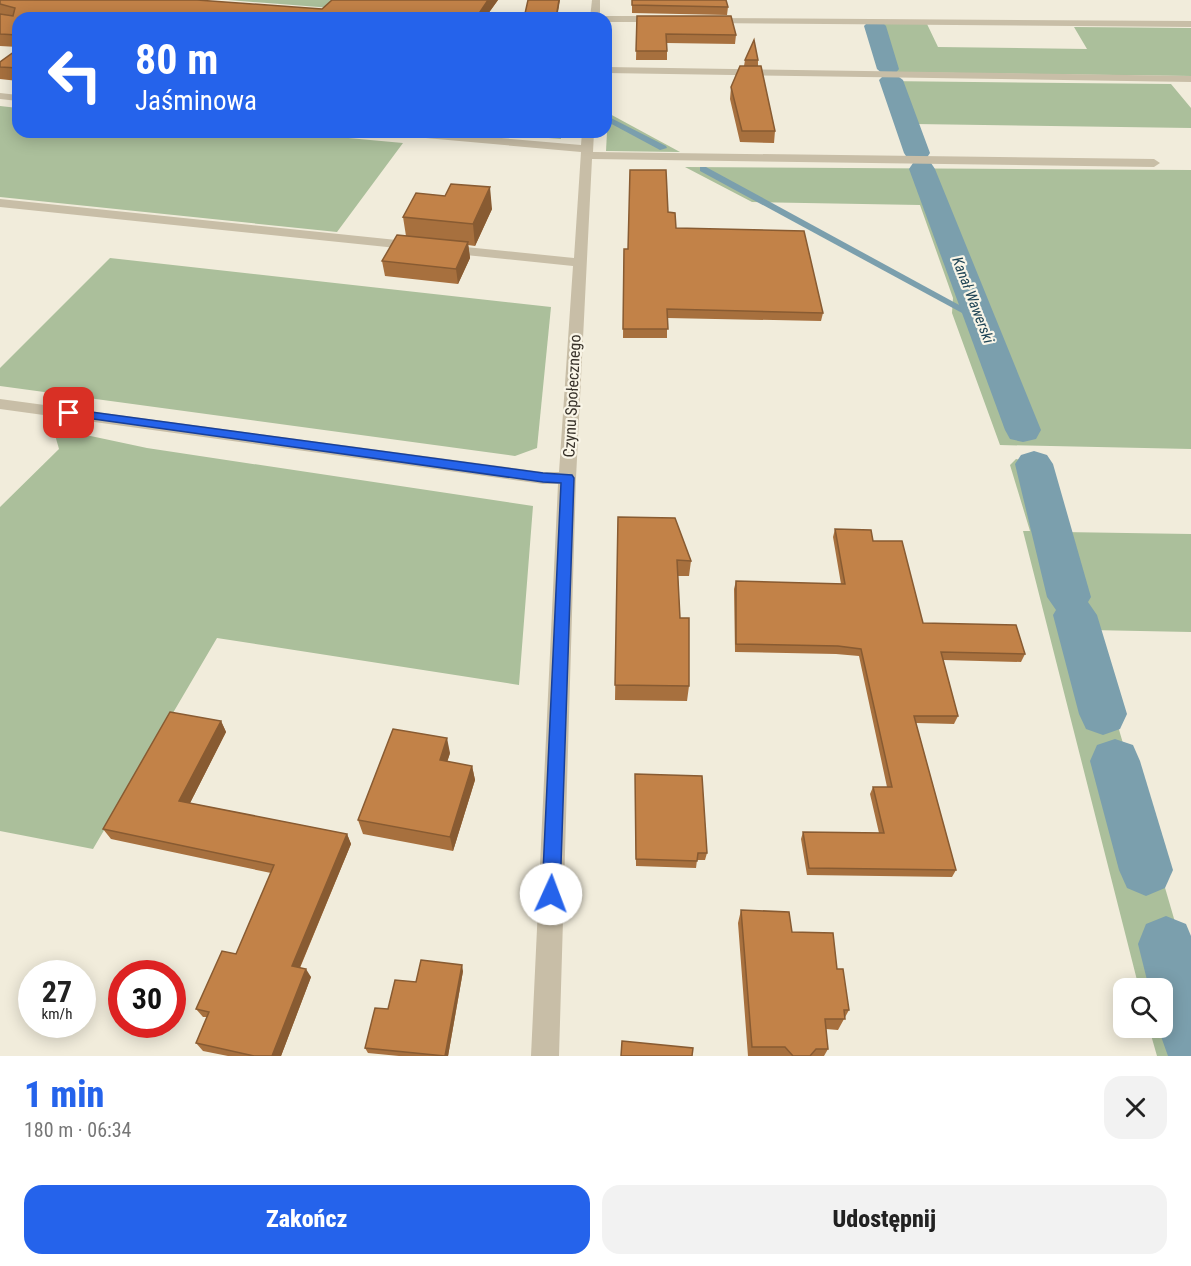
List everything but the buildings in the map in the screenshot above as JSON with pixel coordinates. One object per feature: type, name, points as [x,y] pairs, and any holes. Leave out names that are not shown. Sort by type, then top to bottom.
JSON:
[{"type":"street","points":[[612,18],[677,19]]},
{"type":"street","points":[[701,20],[1191,24]]},
{"type":"street","points":[[612,70],[1191,79]]},
{"type":"street","points":[[476,138],[587,146],[1154,163]]},
{"type":"street","name":"Czynu Społecznego","points":[[545,1056],[567,478],[587,146]]},
{"type":"street","points":[[0,203],[579,263]]},
{"type":"street","points":[[0,404],[543,478],[567,478]]},
{"type":"green space","points":[[228,0],[395,0],[397,12]]},
{"type":"green space","points":[[868,24],[927,24],[938,47],[1087,49],[1074,27],[1191,28],[1191,76],[882,72]]},
{"type":"green space","points":[[884,81],[1171,84],[1191,108],[1191,128],[915,124],[928,155],[908,155]]},
{"type":"green space","points":[[0,106],[12,107],[12,138],[348,138],[403,143],[337,232],[0,197]]},
{"type":"green space","points":[[612,115],[680,152],[606,151],[607,138],[612,138]]},
{"type":"green space","points":[[685,167],[1191,170],[1191,449],[1000,445],[952,313],[953,298],[920,205],[752,202]]},
{"type":"green space","points":[[110,258],[551,307],[537,448],[515,456],[0,386],[0,368]]},
{"type":"green space","points":[[53,428],[147,448],[533,506],[519,685],[217,638],[93,849],[0,831],[0,507],[59,449]]},
{"type":"green space","points":[[1016,459],[1039,464],[1062,532],[1191,534],[1191,632],[1090,630],[1191,977],[1191,1056],[1157,1056],[1152,1038],[1173,1038],[1173,978],[1136,978],[1023,531],[1030,531],[1010,465]]},
{"type":"waterway","name":"Kanał Wawerski","points":[[875,26],[888,69]]},
{"type":"waterway","name":"Kanał Wawerski","points":[[891,80],[917,153]]},
{"type":"waterway","points":[[612,121],[663,148]]},
{"type":"waterway","points":[[703,169],[978,318]]},
{"type":"waterway","name":"Kanał Wawerski","points":[[922,169],[1023,430]]},
{"type":"waterway","name":"Kanał Wawerski","points":[[1034,464],[1069,597]]},
{"type":"waterway","name":"Kanał Wawerski","points":[[1075,615],[1103,714]]},
{"type":"waterway","name":"Kanał Wawerski","points":[[1115,761],[1146,870]]},
{"type":"waterway","name":"Kanał Wawerski","points":[[1166,944],[1191,1038]]},
{"type":"route","points":[[69,413],[543,478],[567,478],[551,894]]}]
